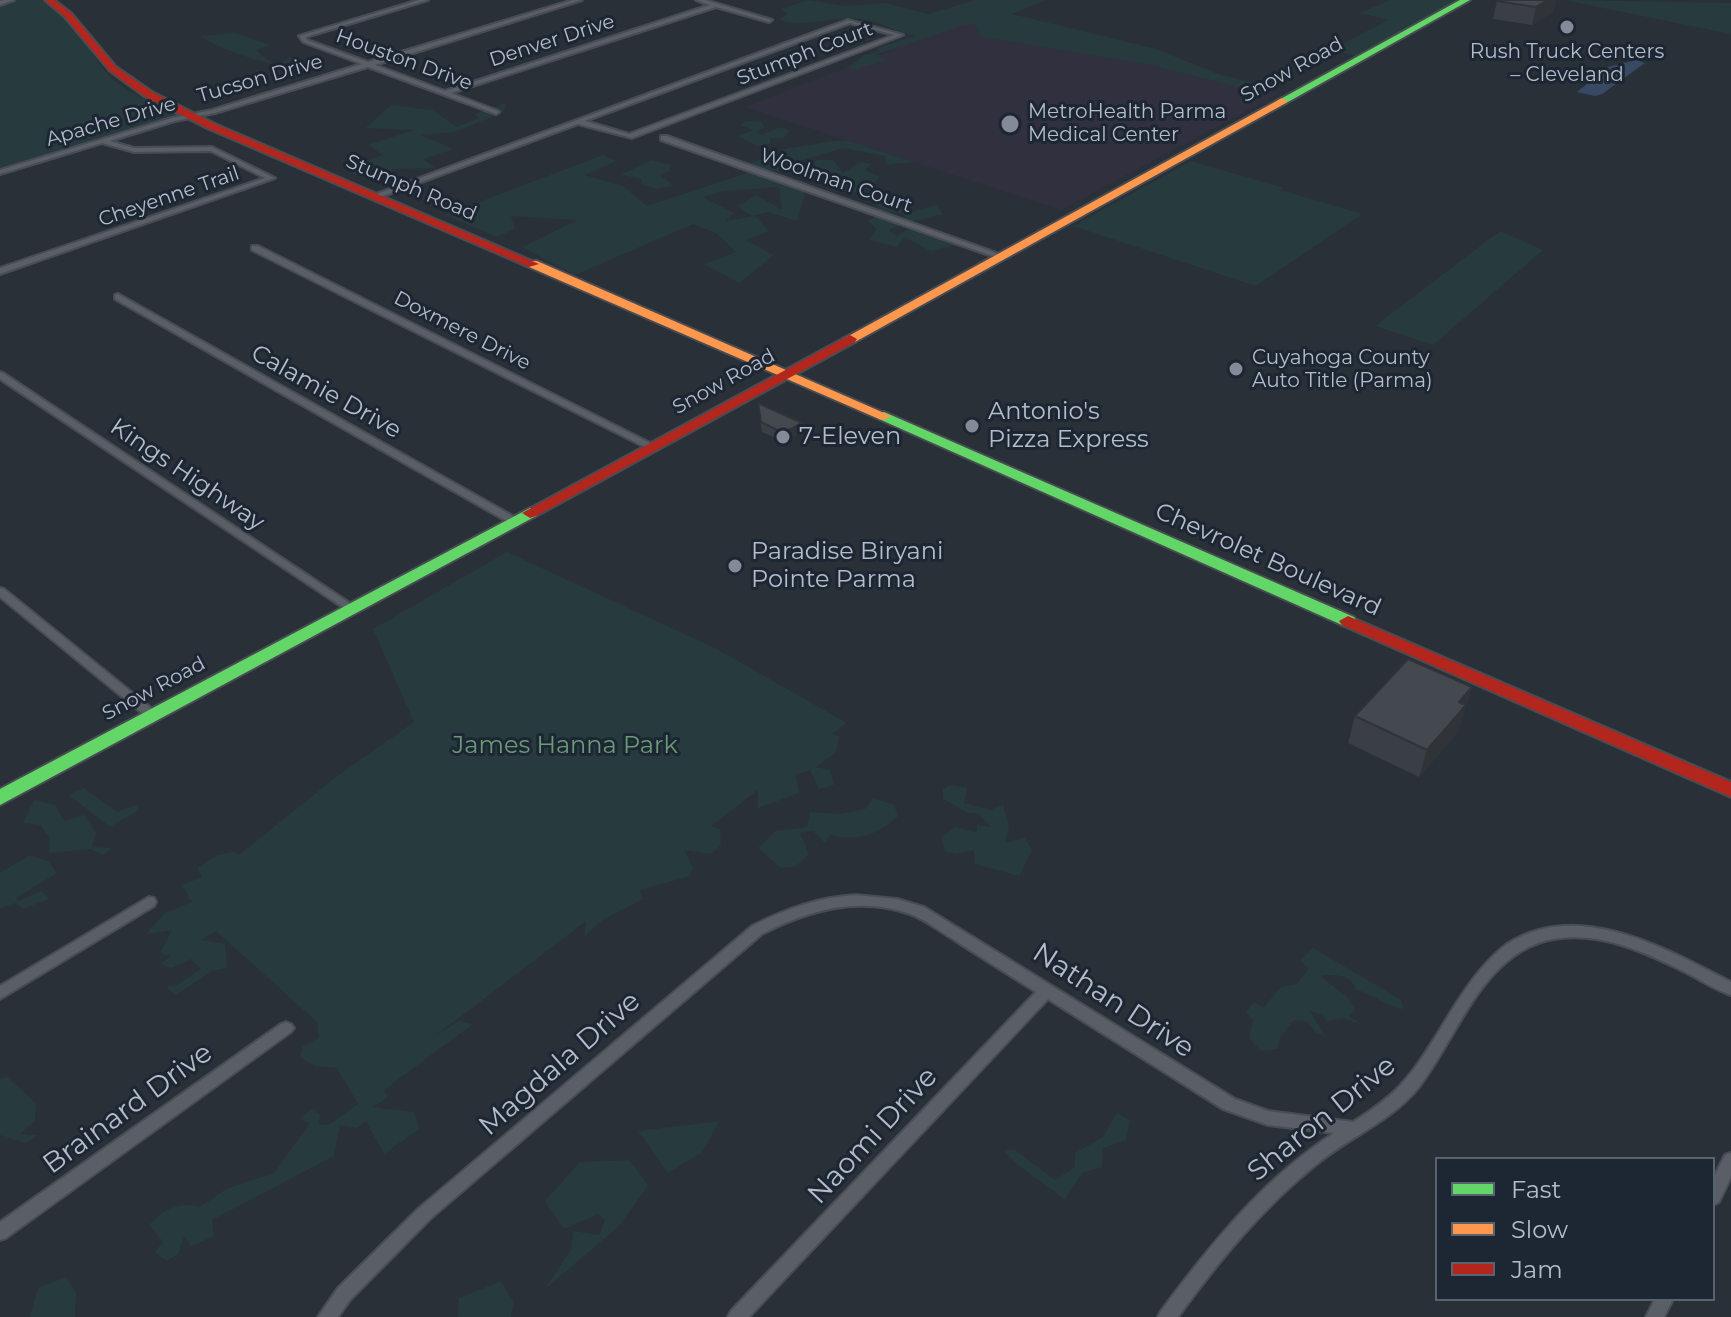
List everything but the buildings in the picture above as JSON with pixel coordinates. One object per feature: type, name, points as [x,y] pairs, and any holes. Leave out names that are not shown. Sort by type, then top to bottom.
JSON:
[{"type":"main road","name":"Stumph Road","points":[[49,0],[76,21],[103,58],[123,77],[193,116],[786,373]]},
{"type":"main road","name":"Snow Road","points":[[0,798],[653,447],[1466,0]]},
{"type":"main road","name":"Chevrolet Boulevard","points":[[786,373],[1731,790]]},
{"type":"street","points":[[0,3],[11,0]]},
{"type":"street","name":"Houston Drive","points":[[425,0],[302,36],[305,41],[496,112]]},
{"type":"street","name":"Tucson Drive","points":[[193,116],[579,0]]},
{"type":"street","points":[[699,0],[769,20]]},
{"type":"street","name":"Denver Drive","points":[[444,93],[716,5]]},
{"type":"street","name":"Stumph Court","points":[[375,196],[850,21],[900,35],[629,136],[580,122]]},
{"type":"street","name":"Apache Drive","points":[[0,172],[193,116]]},
{"type":"street","name":"Woolman Court","points":[[664,138],[998,255]]},
{"type":"street","name":"Cheyenne Trail","points":[[0,271],[271,178],[212,149],[134,150],[107,143]]},
{"type":"street","name":"Doxmere Drive","points":[[255,248],[653,447]]},
{"type":"street","name":"Calamie Drive","points":[[118,297],[514,521]]},
{"type":"street","name":"Kings Highway","points":[[0,375],[351,608]]},
{"type":"street","points":[[0,591],[152,715]]},
{"type":"street","name":"Nathan Drive","points":[[855,898],[919,911],[1229,1104],[1268,1118],[1351,1128]]},
{"type":"street","name":"Magdala Drive","points":[[327,1317],[344,1294],[424,1214],[757,930],[797,908],[855,898]]},
{"type":"street","points":[[0,993],[149,902]]},
{"type":"street","name":"Sharon Drive","points":[[1167,1317],[1247,1216],[1312,1157],[1400,1097],[1491,969],[1519,944],[1546,935],[1578,932],[1622,939],[1731,989]]},
{"type":"street","name":"Naomi Drive","points":[[737,1317],[1047,990]]},
{"type":"street","name":"Brainard Drive","points":[[0,1232],[286,1028]]},
{"type":"street","points":[[1715,1193],[1731,1160]]},
{"type":"shaded area","name":"MetroHealth Parma Medical Center","points":[[979,16],[1280,93],[1061,210],[745,107]]},
{"type":"green space","points":[[16,0],[41,0],[51,4],[69,20],[113,79],[141,97],[180,115],[0,169],[0,4]]},
{"type":"green space","points":[[809,0],[843,6],[886,3],[928,14],[976,0],[1045,0],[1012,14],[1156,49],[1218,74],[1274,88],[1264,94],[1147,64],[981,37],[975,23],[876,54],[886,60],[855,70],[849,67],[864,55],[915,36],[861,19],[810,23],[779,20],[788,14],[781,9]]},
{"type":"green space","points":[[1390,0],[1459,0],[1357,56],[1331,50],[1388,20],[1360,13]]},
{"type":"green space","points":[[1564,0],[1731,3],[1731,34]]},
{"type":"green space","points":[[235,33],[270,45],[256,50],[272,63],[234,52],[200,36]]},
{"type":"green space","points":[[290,58],[300,58],[295,64],[277,64]]},
{"type":"green space","points":[[506,103],[503,112],[455,132],[421,135],[453,149],[423,159],[435,168],[396,169],[366,179],[343,169],[383,155],[368,145],[414,130],[366,128],[391,105],[432,110],[457,127],[479,118],[475,114]]},
{"type":"green space","points":[[746,121],[761,122],[765,127],[755,132],[761,135],[781,127],[790,131],[783,138],[770,138],[770,144],[757,146],[738,136],[753,130],[741,125]]},
{"type":"green space","points":[[849,141],[914,162],[886,165],[885,156],[843,148],[803,160],[774,163],[775,168],[794,165],[802,170],[759,170],[750,164],[789,148]]},
{"type":"green space","points":[[603,155],[616,161],[585,175],[623,186],[647,206],[753,171],[806,190],[797,221],[768,212],[751,216],[738,206],[756,195],[782,210],[779,187],[723,191],[703,197],[734,213],[725,221],[755,216],[769,231],[745,240],[774,255],[739,283],[704,264],[736,252],[716,233],[693,224],[575,275],[522,247],[577,220],[511,216],[515,229],[497,237],[445,215]]},
{"type":"green space","points":[[651,160],[670,165],[669,171],[660,175],[674,186],[655,189],[641,183],[642,179],[621,175]]},
{"type":"green space","points":[[816,160],[833,160],[843,173],[862,162],[872,164],[865,170],[880,177],[858,192],[830,190],[835,186],[830,176],[813,167]]},
{"type":"green space","points":[[1191,161],[1362,214],[1256,286],[1073,226]]},
{"type":"green space","points":[[889,200],[911,212],[936,205],[943,214],[908,222],[902,213],[880,212],[875,202]]},
{"type":"green space","points":[[877,216],[900,225],[889,230],[896,236],[909,229],[956,245],[930,251],[904,237],[897,247],[869,240],[877,229],[867,221]]},
{"type":"green space","points":[[1500,231],[1543,250],[1433,345],[1375,326]]},
{"type":"green space","name":"James Hanna Park","points":[[507,552],[717,649],[847,723],[832,734],[840,737],[835,753],[816,767],[830,770],[834,785],[819,789],[810,770],[796,775],[799,793],[758,808],[758,790],[711,826],[720,829],[721,845],[711,854],[684,850],[693,867],[690,876],[640,890],[643,899],[605,918],[584,937],[586,921],[434,1037],[458,1021],[473,1024],[384,1090],[388,1098],[372,1107],[414,1112],[419,1129],[384,1154],[366,1121],[357,1128],[340,1125],[334,1156],[212,1220],[214,1236],[191,1246],[184,1236],[178,1254],[167,1261],[155,1252],[163,1242],[149,1225],[160,1215],[178,1206],[200,1207],[226,1189],[274,1173],[310,1123],[299,1119],[311,1110],[320,1114],[319,1124],[328,1125],[358,1104],[337,1068],[315,1066],[300,1058],[303,1046],[319,1038],[317,1022],[216,931],[201,940],[225,944],[227,968],[212,971],[176,995],[166,987],[177,985],[201,969],[191,959],[171,968],[160,964],[171,956],[160,953],[172,930],[146,934],[165,913],[192,902],[182,885],[202,877],[197,868],[217,855],[233,852],[239,855],[336,777],[414,722],[373,629]]},
{"type":"green space","points":[[949,785],[967,788],[964,803],[991,810],[1003,804],[1009,827],[1005,843],[1025,838],[1032,850],[1019,876],[975,864],[974,850],[955,854],[945,851],[941,838],[955,827],[977,833],[977,825],[991,827],[978,813],[968,813],[943,799],[943,789]]},
{"type":"green space","points":[[84,788],[117,812],[136,805],[139,810],[110,827],[69,795]]},
{"type":"green space","points":[[873,798],[894,805],[898,816],[875,832],[848,838],[830,835],[825,843],[813,831],[800,833],[809,854],[795,867],[781,868],[758,848],[776,831],[807,827],[810,812],[841,814],[865,809]]},
{"type":"green space","points":[[34,800],[55,805],[65,821],[84,815],[96,833],[92,847],[112,848],[103,855],[91,849],[49,853],[50,838],[40,825],[23,823]]},
{"type":"green space","points":[[29,855],[48,861],[57,873],[16,898],[18,901],[42,891],[49,899],[23,909],[16,903],[0,908],[0,873]]},
{"type":"green space","points":[[1313,948],[1400,999],[1404,1009],[1356,990],[1346,978],[1320,976],[1347,997],[1355,1010],[1349,1016],[1362,1025],[1343,1018],[1327,1021],[1322,1015],[1310,1011],[1325,1036],[1316,1033],[1307,1021],[1294,1020],[1281,1036],[1277,1049],[1261,1051],[1249,1038],[1253,1021],[1246,1012],[1254,1002],[1263,1008],[1281,987],[1297,984],[1309,968],[1300,961]]},
{"type":"green space","points":[[7,1077],[36,1103],[35,1121],[19,1134],[38,1135],[26,1143],[0,1135],[0,1079]]},
{"type":"green space","points":[[1117,1112],[1130,1121],[1126,1140],[1103,1148],[1102,1167],[1082,1173],[1065,1200],[1004,1150],[1015,1150],[1055,1180],[1075,1167],[1075,1153],[1103,1137]]},
{"type":"green space","points":[[720,1121],[701,1153],[668,1173],[638,1131]]},
{"type":"green space","points":[[630,1160],[648,1186],[618,1227],[544,1290],[571,1250],[573,1231],[599,1235],[605,1220],[598,1214],[564,1229],[545,1201],[580,1162]]},
{"type":"green space","points":[[66,1277],[76,1292],[75,1317],[30,1317],[38,1288]]},
{"type":"green space","points":[[501,1281],[514,1303],[511,1317],[458,1317],[459,1298]]},
{"type":"water","points":[[1636,60],[1645,63],[1602,94],[1595,96],[1577,92],[1608,67]]},
{"type":"traffic: fast","points":[[1282,101],[1466,0]]},
{"type":"traffic: fast","points":[[884,416],[1348,621]]},
{"type":"traffic: fast","points":[[0,798],[530,513]]},
{"type":"traffic: slow","points":[[850,339],[1282,101]]},
{"type":"traffic: slow","points":[[533,264],[884,416]]},
{"type":"traffic: jam","points":[[49,0],[68,15],[113,69],[148,94],[211,126],[533,264]]},
{"type":"traffic: jam","points":[[530,513],[850,339]]},
{"type":"traffic: jam","points":[[1348,621],[1731,790]]},
{"type":"place","name":"Rush Truck Centers – Cleveland","points":[[1567,27]]},
{"type":"place","name":"MetroHealth Parma Medical Center","points":[[1010,124]]},
{"type":"place","name":"Cuyahoga County Auto Title (Parma)","points":[[1236,369]]},
{"type":"place","name":"Antonio's Pizza Express","points":[[972,426]]},
{"type":"place","name":"7-Eleven","points":[[783,437]]},
{"type":"place","name":"Paradise Biryani Pointe Parma","points":[[735,566]]}]
